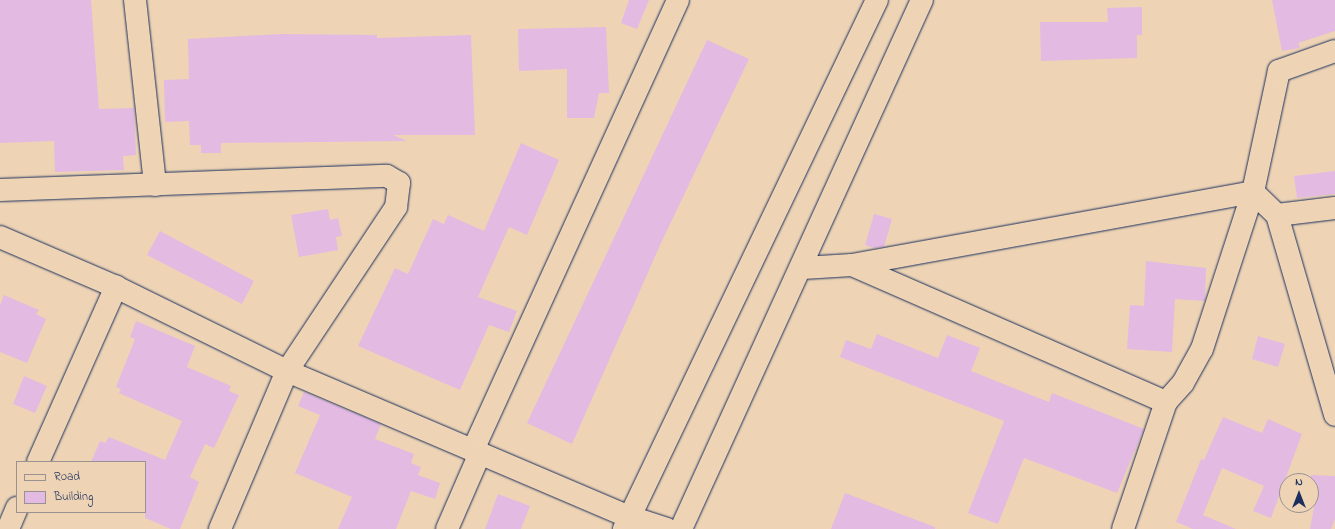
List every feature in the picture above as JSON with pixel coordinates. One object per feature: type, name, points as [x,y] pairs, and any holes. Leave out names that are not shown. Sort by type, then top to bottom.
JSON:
[{"type":"main road","points":[[138,0],[155,185]]},
{"type":"main road","points":[[447,529],[477,452],[678,0]]},
{"type":"main road","points":[[627,523],[877,0]]},
{"type":"main road","points":[[682,529],[802,268],[922,0]]},
{"type":"main road","points":[[1123,529],[1166,402],[1183,382],[1202,349],[1253,192],[1279,71],[1335,52]]},
{"type":"main road","points":[[0,190],[387,176],[399,183],[396,207],[288,371],[220,529]]},
{"type":"main road","points":[[802,268],[852,265],[1253,192]]},
{"type":"main road","points":[[1253,192],[1277,215],[1334,406]]},
{"type":"main road","points":[[1277,215],[1335,208]]},
{"type":"main road","points":[[0,236],[116,288],[288,371],[477,452],[627,523],[666,529]]},
{"type":"main road","points":[[852,265],[1166,402]]},
{"type":"main road","points":[[38,461],[116,288]]},
{"type":"main road","points":[[8,529],[16,510]]},
{"type":"building","points":[[0,0],[91,0],[99,109],[134,108],[136,155],[123,156],[124,170],[55,172],[54,141],[0,143]]},
{"type":"building","points":[[629,0],[649,0],[637,29],[621,23]]},
{"type":"building","points":[[1272,0],[1335,0],[1335,31],[1298,43],[1300,48],[1282,51]]},
{"type":"building","points":[[1142,7],[1142,35],[1137,35],[1137,58],[1041,61],[1040,22],[1108,22],[1107,8]]},
{"type":"building","points":[[606,27],[609,93],[599,93],[594,118],[567,118],[567,69],[519,71],[518,29]]},
{"type":"building","points":[[281,34],[377,35],[377,38],[471,35],[475,135],[393,135],[407,141],[221,143],[221,153],[201,153],[201,145],[190,145],[189,121],[165,122],[164,80],[189,79],[188,39]]},
{"type":"building","points":[[707,40],[749,59],[661,243],[572,444],[527,423]]},
{"type":"building","points":[[521,143],[559,160],[527,235],[509,227],[478,297],[517,311],[509,332],[489,325],[460,390],[358,346],[395,268],[408,274],[433,219],[444,224],[448,215],[484,231]]},
{"type":"building","points":[[1335,171],[1335,194],[1297,198],[1294,176]]},
{"type":"building","points":[[328,209],[330,220],[338,218],[342,236],[336,237],[338,250],[299,257],[291,215]]},
{"type":"building","points":[[874,214],[892,219],[884,247],[874,248],[865,245]]},
{"type":"building","points":[[160,231],[254,281],[242,304],[147,255]]},
{"type":"building","points":[[1146,261],[1206,268],[1205,301],[1175,299],[1172,352],[1127,349],[1130,305],[1144,306]]},
{"type":"building","points":[[4,295],[39,310],[36,314],[46,319],[27,363],[0,352],[0,305]]},
{"type":"building","points":[[136,321],[195,346],[187,367],[231,386],[229,391],[239,395],[214,448],[205,444],[190,477],[199,482],[180,529],[171,529],[145,518],[146,461],[91,461],[100,441],[105,443],[109,437],[165,460],[182,421],[119,393],[121,389],[116,387],[135,339],[130,337]]},
{"type":"building","points":[[877,334],[938,358],[947,335],[980,348],[971,371],[1049,402],[1052,393],[1144,429],[1117,493],[1024,458],[998,524],[968,513],[1004,421],[840,357],[846,340],[871,349]]},
{"type":"building","points":[[1258,336],[1285,344],[1278,367],[1252,359]]},
{"type":"building","points":[[24,376],[47,386],[35,413],[13,404]]},
{"type":"building","points":[[304,392],[381,424],[375,439],[414,454],[411,463],[421,467],[418,475],[440,483],[435,499],[411,491],[396,529],[338,529],[352,497],[295,473],[320,415],[298,406]]},
{"type":"building","points":[[1223,417],[1262,433],[1268,419],[1302,434],[1288,473],[1279,473],[1279,496],[1271,518],[1253,511],[1264,486],[1222,468],[1203,515],[1236,529],[1193,529],[1176,522],[1201,459],[1204,460]]},
{"type":"building","points":[[1319,475],[1335,476],[1335,519],[1331,529],[1310,529],[1313,513],[1319,513]]},
{"type":"building","points":[[845,493],[935,527],[935,529],[831,529]]},
{"type":"building","points":[[498,494],[530,506],[521,529],[485,529]]}]
